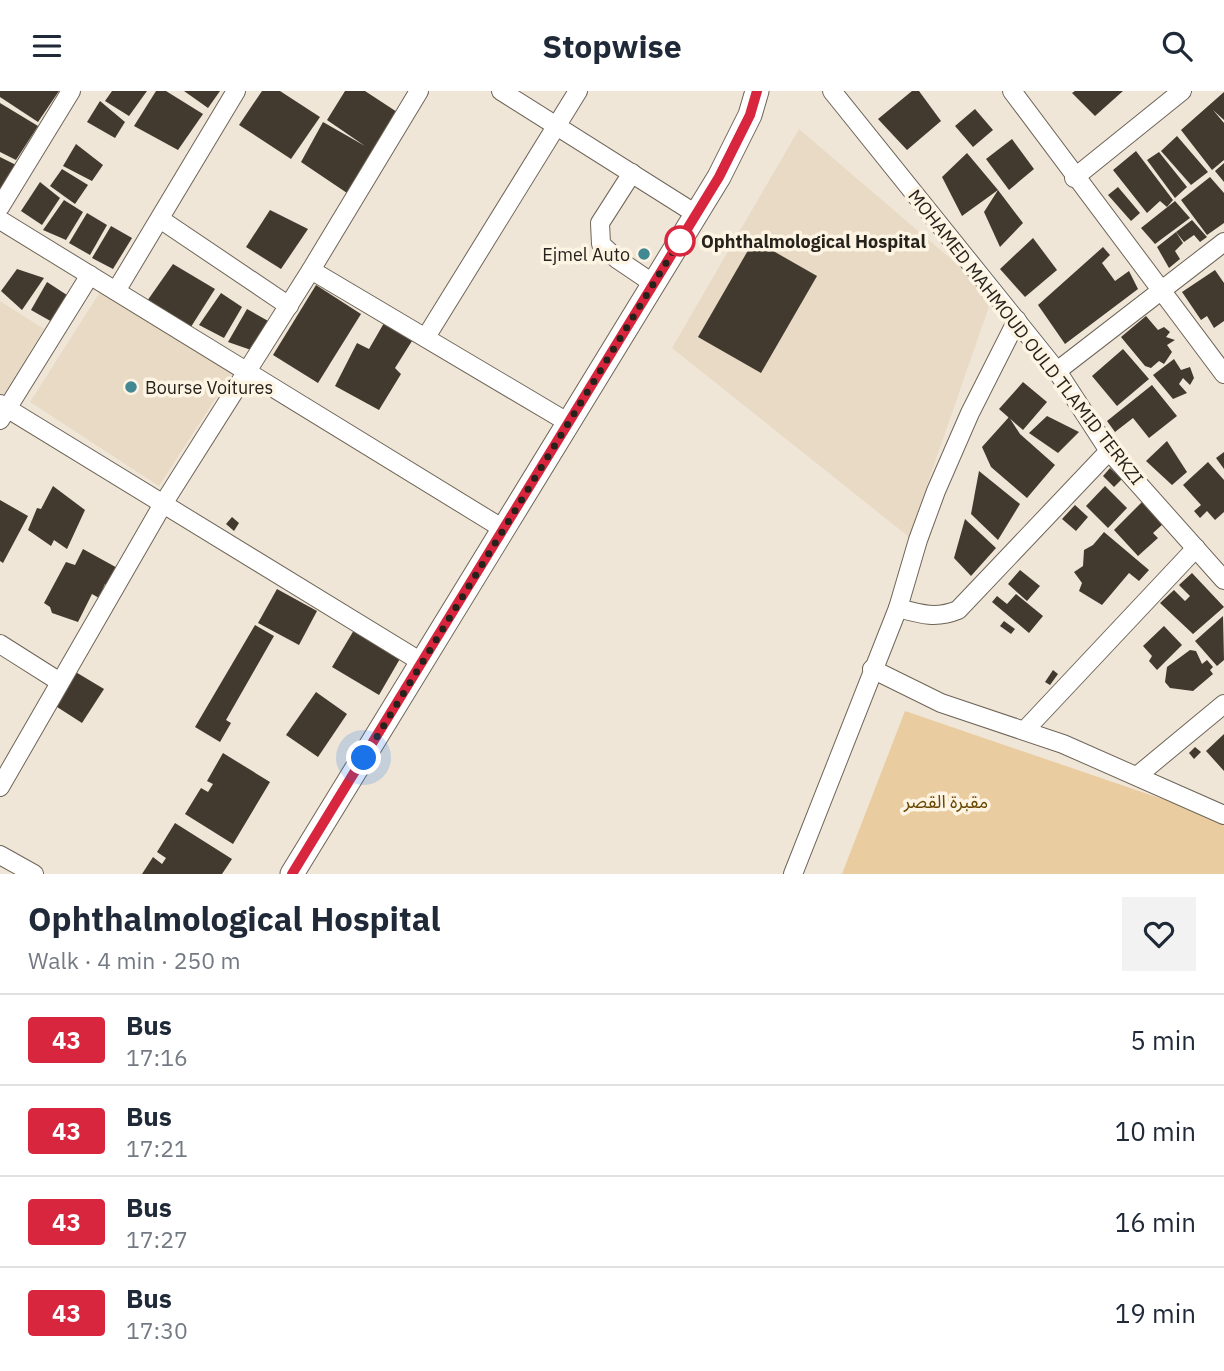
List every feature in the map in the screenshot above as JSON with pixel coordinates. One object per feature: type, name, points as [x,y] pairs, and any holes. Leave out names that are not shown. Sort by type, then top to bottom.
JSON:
[{"type":"main road","points":[[292,874],[696,214],[740,137],[757,91]]},
{"type":"street","points":[[0,207],[72,91]]},
{"type":"street","points":[[116,291],[236,91]]},
{"type":"street","points":[[0,787],[163,504],[289,306],[419,91]]},
{"type":"street","points":[[501,91],[696,214]]},
{"type":"street","points":[[426,337],[578,91]]},
{"type":"street","name":"MOHAMED MAHMOUD OULD TLAMID TERKZI","points":[[832,91],[1057,371],[1110,451],[1224,580]]},
{"type":"street","points":[[1012,91],[1074,178],[1224,374]]},
{"type":"street","points":[[1074,178],[1182,91]]},
{"type":"street","points":[[632,173],[600,223],[601,244],[617,259],[654,284]]},
{"type":"street","points":[[160,219],[289,306]]},
{"type":"street","points":[[0,220],[505,530]]},
{"type":"street","points":[[1057,371],[1224,241]]},
{"type":"street","points":[[311,270],[569,423]]},
{"type":"street","points":[[90,275],[2,411],[163,504],[423,663]]},
{"type":"street","points":[[793,874],[898,608],[936,491],[975,402],[1017,320]]},
{"type":"street","points":[[898,608],[929,616],[958,610],[1110,451]]},
{"type":"street","points":[[1025,730],[1196,548]]},
{"type":"street","points":[[0,644],[60,682]]},
{"type":"street","points":[[872,669],[941,703],[1025,730],[1224,815]]},
{"type":"street","points":[[1137,776],[1224,705]]},
{"type":"street","points":[[0,855],[34,874]]},
{"type":"shaded area","name":"Ophthalmological Hospital","points":[[799,129],[993,295],[909,537],[672,348]]},
{"type":"shaded area","name":"Bourse Voitures","points":[[102,289],[232,373],[159,486],[30,402]]},
{"type":"shaded area","points":[[0,301],[44,329],[3,395],[0,393]]},
{"type":"green space","name":"مقبرة القصر","points":[[905,711],[1224,821],[1224,874],[842,874]]},
{"type":"building","points":[[0,91],[59,91],[38,122],[0,97]]},
{"type":"building","points":[[112,91],[147,91],[129,116],[105,101]]},
{"type":"building","points":[[156,91],[166,91],[203,114],[178,150],[134,126]]},
{"type":"building","points":[[184,91],[220,91],[208,108]]},
{"type":"building","points":[[262,91],[280,91],[320,117],[291,159],[239,125]]},
{"type":"building","points":[[345,91],[365,91],[397,112],[373,151],[375,152],[347,193],[301,162],[323,122],[365,146],[327,120]]},
{"type":"building","points":[[912,91],[919,91],[941,121],[907,150],[878,119]]},
{"type":"building","points":[[1123,91],[1095,116],[1072,93]]},
{"type":"building","points":[[1224,92],[1224,120],[1213,110],[1224,123],[1224,160],[1212,170],[1181,130]]},
{"type":"building","points":[[100,101],[125,122],[115,138],[87,122]]},
{"type":"building","points":[[0,103],[38,126],[16,160],[0,152]]},
{"type":"building","points":[[975,109],[993,130],[973,147],[955,126]]},
{"type":"building","points":[[1177,136],[1208,172],[1191,185],[1161,151]]},
{"type":"building","points":[[1012,139],[1034,169],[1009,190],[986,159]]},
{"type":"building","points":[[76,144],[103,165],[92,181],[63,166]]},
{"type":"building","points":[[1136,151],[1173,200],[1167,207],[1160,201],[1147,213],[1113,170]]},
{"type":"building","points":[[1159,152],[1187,187],[1175,198],[1147,160]]},
{"type":"building","points":[[967,153],[998,190],[962,216],[942,177]]},
{"type":"building","points":[[0,157],[18,166],[0,193]]},
{"type":"building","points":[[1224,163],[1224,182],[1215,171]]},
{"type":"building","points":[[62,169],[88,185],[75,204],[50,186]]},
{"type":"building","points":[[1210,177],[1224,193],[1224,223],[1207,235],[1181,200]]},
{"type":"building","points":[[40,182],[60,198],[42,225],[21,211]]},
{"type":"building","points":[[1118,187],[1140,213],[1131,221],[1108,195]]},
{"type":"building","points":[[998,190],[1023,223],[1000,247],[984,212]]},
{"type":"building","points":[[64,200],[83,212],[66,240],[43,230]]},
{"type":"building","points":[[1175,201],[1190,218],[1155,244],[1141,228]]},
{"type":"building","points":[[270,210],[308,229],[281,269],[246,247]]},
{"type":"building","points":[[87,213],[107,225],[90,255],[69,243]]},
{"type":"building","points":[[1192,220],[1207,237],[1200,242],[1194,235],[1184,242],[1176,232]]},
{"type":"building","points":[[111,226],[132,238],[113,269],[92,258]]},
{"type":"building","points":[[1176,232],[1183,243],[1175,251],[1180,259],[1169,268],[1157,247]]},
{"type":"building","points":[[1033,238],[1057,270],[1025,297],[1000,269]]},
{"type":"building","points":[[754,240],[817,276],[761,373],[698,337]]},
{"type":"building","points":[[1103,247],[1110,255],[1102,263],[1115,281],[1129,271],[1138,289],[1065,344],[1038,305]]},
{"type":"building","points":[[173,264],[215,289],[189,330],[145,304]]},
{"type":"building","points":[[17,269],[44,278],[22,310],[1,291]]},
{"type":"building","points":[[1215,270],[1224,283],[1224,321],[1214,328],[1207,316],[1201,320],[1182,292]]},
{"type":"building","points":[[47,282],[70,297],[54,323],[31,310]]},
{"type":"building","points":[[316,285],[361,314],[318,383],[273,355]]},
{"type":"building","points":[[221,293],[242,307],[224,338],[199,325]]},
{"type":"building","points":[[247,309],[270,322],[251,350],[228,342]]},
{"type":"building","points":[[1146,316],[1158,330],[1164,327],[1170,332],[1166,337],[1175,340],[1167,345],[1172,352],[1164,364],[1159,361],[1151,368],[1145,366],[1121,337]]},
{"type":"building","points":[[384,323],[412,341],[395,368],[401,374],[379,410],[335,386],[357,343],[369,349]]},
{"type":"building","points":[[1123,349],[1149,379],[1117,406],[1092,376]]},
{"type":"building","points":[[1174,359],[1181,370],[1190,367],[1194,378],[1190,385],[1183,378],[1179,384],[1187,393],[1173,399],[1153,375]]},
{"type":"building","points":[[1023,382],[1047,402],[1023,430],[999,409]]},
{"type":"building","points":[[1152,385],[1177,416],[1149,438],[1133,418],[1115,432],[1107,421]]},
{"type":"building","points":[[1047,416],[1079,432],[1058,453],[1029,433]]},
{"type":"building","points":[[1009,417],[1020,434],[1055,465],[1027,498],[991,467],[982,447]]},
{"type":"building","points":[[1167,441],[1187,472],[1172,485],[1146,461]]},
{"type":"building","points":[[1224,452],[1224,469],[1216,458]]},
{"type":"building","points":[[1208,462],[1224,480],[1224,512],[1215,520],[1207,511],[1200,518],[1194,511],[1201,505],[1183,485]]},
{"type":"building","points":[[1110,468],[1122,479],[1114,487],[1103,476]]},
{"type":"building","points":[[979,471],[1020,504],[998,540],[971,514]]},
{"type":"building","points":[[53,486],[85,510],[67,549],[54,540],[51,546],[28,530],[37,508],[41,509]]},
{"type":"building","points":[[1105,486],[1127,508],[1108,528],[1086,506]]},
{"type":"building","points":[[0,500],[28,516],[3,563],[0,561]]},
{"type":"building","points":[[1142,502],[1163,524],[1153,533],[1158,538],[1138,556],[1114,530]]},
{"type":"building","points":[[1075,505],[1088,517],[1076,531],[1062,519]]},
{"type":"building","points":[[232,517],[239,523],[234,531],[226,524]]},
{"type":"building","points":[[965,519],[996,548],[971,576],[954,558]]},
{"type":"building","points":[[1104,532],[1149,570],[1139,581],[1129,573],[1102,605],[1079,591],[1082,583],[1074,572],[1083,566],[1084,550],[1093,545]]},
{"type":"building","points":[[83,549],[121,570],[110,587],[105,584],[99,598],[92,594],[78,622],[52,613],[50,607],[44,603],[66,562],[75,565]]},
{"type":"building","points":[[1020,570],[1040,586],[1027,601],[1008,584]]},
{"type":"building","points":[[1192,573],[1224,607],[1193,634],[1160,603],[1174,590],[1185,601],[1190,596],[1179,585]]},
{"type":"building","points":[[277,589],[317,611],[299,645],[258,623]]},
{"type":"building","points":[[1016,594],[1043,616],[1029,633],[992,602],[997,596],[1007,604]]},
{"type":"building","points":[[1223,616],[1224,660],[1217,666],[1195,641]]},
{"type":"building","points":[[1004,621],[1015,629],[1011,634],[1000,626]]},
{"type":"building","points":[[255,625],[274,636],[226,720],[231,723],[220,742],[195,727]]},
{"type":"building","points":[[1164,626],[1182,645],[1157,670],[1149,661],[1152,656],[1143,646]]},
{"type":"building","points":[[354,630],[401,657],[379,695],[332,667]]},
{"type":"building","points":[[1190,650],[1196,651],[1202,664],[1207,660],[1213,667],[1210,670],[1213,674],[1193,691],[1170,688],[1165,682],[1167,667]]},
{"type":"building","points":[[1053,670],[1058,674],[1050,685],[1045,682]]},
{"type":"building","points":[[74,671],[104,689],[82,723],[54,705]]},
{"type":"building","points":[[316,692],[347,714],[318,757],[286,735]]},
{"type":"building","points":[[1224,734],[1224,771],[1206,751]]},
{"type":"building","points":[[1195,747],[1201,752],[1194,759],[1189,753]]},
{"type":"building","points":[[223,753],[270,782],[233,844],[185,814],[201,788],[208,792],[213,784],[207,781]]},
{"type":"building","points":[[175,823],[232,859],[222,874],[142,874],[153,857],[162,864],[166,858],[157,852]]},
{"type":"bus line","name":"43","points":[[292,874],[719,177],[750,115],[757,91]]},
{"type":"place","name":"Ophthalmological Hospital","points":[[680,241]]},
{"type":"place","name":"Ejmel Auto","points":[[644,254]]},
{"type":"place","name":"Bourse Voitures","points":[[131,387]]},
{"type":"route","points":[[364,758],[682,237],[680,241]]}]
